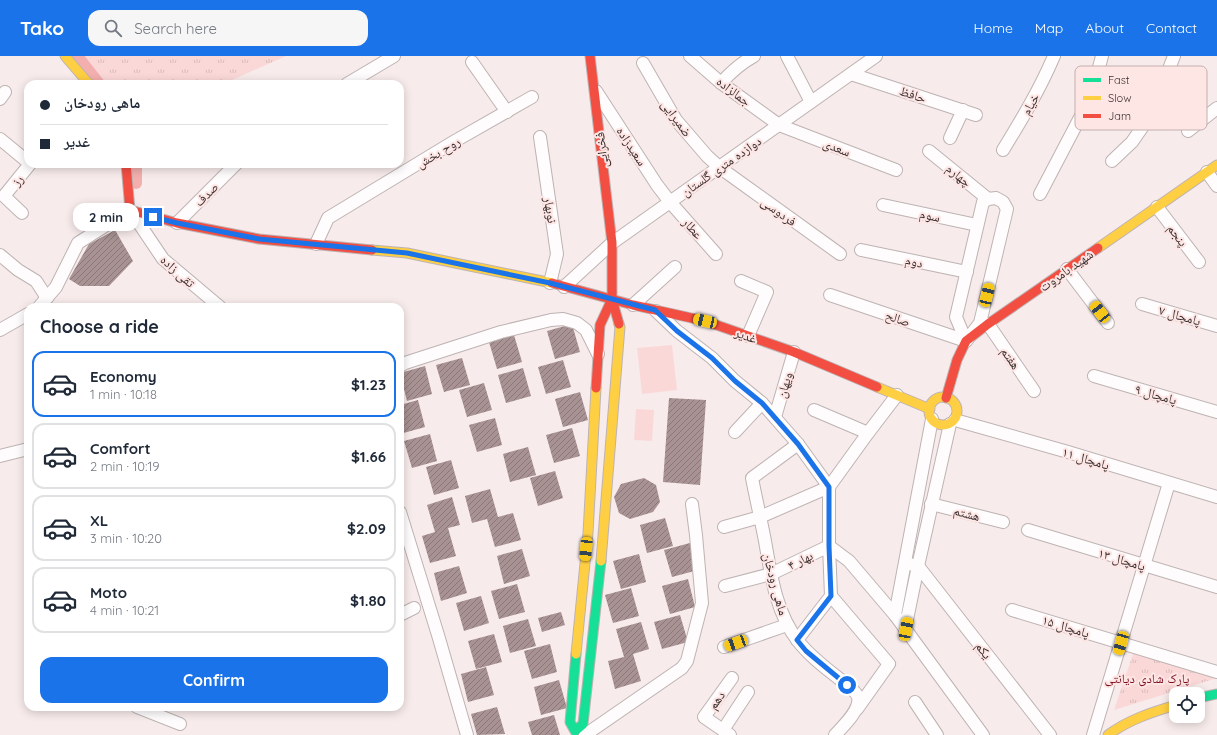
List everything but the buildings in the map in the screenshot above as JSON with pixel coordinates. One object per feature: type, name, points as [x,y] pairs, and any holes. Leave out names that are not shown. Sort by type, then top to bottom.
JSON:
[{"type":"main road","points":[[65,56],[86,80]]},
{"type":"main road","name":"فخرایی","points":[[590,56],[612,243]]},
{"type":"main road","points":[[126,168],[130,210]]},
{"type":"main road","name":"شهید بامروت","points":[[946,398],[957,360],[966,341],[988,324],[1212,168]]},
{"type":"main road","name":"غدیر","points":[[130,210],[177,223],[259,239],[407,253],[550,283],[633,305],[705,321],[794,352],[897,395],[931,414]]},
{"type":"main road","points":[[612,243],[612,299],[620,327],[604,535],[583,724],[578,734],[570,722],[588,533],[600,326],[612,299]]},
{"type":"main road","points":[[946,398],[952,401],[956,406],[957,413],[952,422],[943,425],[936,423],[931,414],[932,404],[936,400],[946,398]]},
{"type":"main road","points":[[1205,697],[1217,694]]},
{"type":"main road","points":[[1108,735],[1115,729],[1143,715],[1169,706]]},
{"type":"street","points":[[354,80],[394,56]]},
{"type":"street","name":"جمالزاده","points":[[690,56],[721,83],[779,124]]},
{"type":"street","points":[[721,83],[729,73],[744,61],[754,56]]},
{"type":"street","points":[[787,56],[811,102]]},
{"type":"street","name":"دوازده متری گلستان","points":[[564,287],[612,243],[876,56]]},
{"type":"street","name":"خیام","points":[[1003,150],[1030,105],[1054,56]]},
{"type":"street","points":[[1100,66],[1102,56]]},
{"type":"street","points":[[1170,66],[1174,56]]},
{"type":"street","points":[[472,62],[507,112]]},
{"type":"street","name":"ضمیرایی","points":[[643,63],[676,120],[707,156],[719,167]]},
{"type":"street","name":"حافظ","points":[[851,74],[976,114]]},
{"type":"street","name":"سعیدزاده","points":[[594,89],[657,185],[670,202]]},
{"type":"street","name":"روح بخش","points":[[316,244],[328,218],[532,98]]},
{"type":"street","points":[[1207,116],[1217,108]]},
{"type":"street","points":[[950,138],[963,110]]},
{"type":"street","name":"سعدی","points":[[779,124],[896,170]]},
{"type":"street","points":[[1040,194],[1075,127]]},
{"type":"street","points":[[1112,160],[1132,142],[1140,130]]},
{"type":"street","name":"نوبهار","points":[[540,137],[557,254],[550,283]]},
{"type":"street","points":[[0,139],[24,159]]},
{"type":"street","name":"چهارم","points":[[929,151],[988,198],[996,198],[1003,202],[1007,209],[980,323],[966,341]]},
{"type":"street","name":"فردوسی","points":[[719,167],[840,254]]},
{"type":"street","name":"رز","points":[[22,213],[4,196],[27,168]]},
{"type":"street","name":"صدف","points":[[177,223],[232,168]]},
{"type":"street","points":[[1212,168],[1217,186]]},
{"type":"street","points":[[966,341],[956,317],[983,202],[988,198]]},
{"type":"street","name":"عطار","points":[[670,202],[716,254]]},
{"type":"street","name":"سوم","points":[[883,205],[977,225]]},
{"type":"street","name":"پنجم","points":[[1157,207],[1199,262]]},
{"type":"street","points":[[43,302],[56,287],[78,243],[130,210]]},
{"type":"street","name":"تقی زاده","points":[[130,210],[163,259],[215,303]]},
{"type":"street","name":"دوم","points":[[861,250],[967,272]]},
{"type":"street","points":[[0,255],[18,270],[36,281],[43,302]]},
{"type":"street","points":[[633,305],[675,267]]},
{"type":"street","points":[[1067,269],[1108,323]]},
{"type":"street","points":[[741,281],[767,292],[748,336]]},
{"type":"street","name":"صالح","points":[[830,294],[966,341]]},
{"type":"street","name":"پامچال ۷","points":[[1142,304],[1217,326]]},
{"type":"street","points":[[655,310],[677,331],[712,358],[735,381],[762,403],[798,444],[829,487],[831,596],[889,664],[857,709],[835,735]]},
{"type":"street","points":[[0,330],[24,316]]},
{"type":"street","points":[[404,364],[501,332],[551,320],[563,319],[577,323],[586,330],[598,354]]},
{"type":"street","name":"هفتم","points":[[988,324],[1034,391]]},
{"type":"street","name":"ویهان","points":[[775,417],[794,352]]},
{"type":"street","name":"پامچال ۹","points":[[1094,376],[1217,412]]},
{"type":"street","points":[[724,527],[760,518],[829,487],[897,395]]},
{"type":"street","points":[[735,432],[762,403]]},
{"type":"street","points":[[814,410],[868,433]]},
{"type":"street","points":[[895,615],[931,414]]},
{"type":"street","points":[[906,629],[931,504],[952,422]]},
{"type":"street","name":"پامچال ۱۱","points":[[952,422],[1169,482],[1217,497]]},
{"type":"street","name":"ماهی رودخان","points":[[798,444],[752,478],[771,574],[780,607],[787,625],[806,651],[854,691],[858,697],[857,709]]},
{"type":"street","points":[[0,456],[24,450]]},
{"type":"street","points":[[1093,735],[1169,482]]},
{"type":"street","points":[[578,734],[682,668],[687,661],[702,603],[692,504]]},
{"type":"street","name":"هشتم","points":[[931,504],[1003,522]]},
{"type":"street","points":[[404,525],[467,735]]},
{"type":"street","name":"پامچال ۱۳","points":[[1028,530],[1217,587]]},
{"type":"street","points":[[588,533],[604,535]]},
{"type":"street","points":[[829,546],[849,561],[895,615],[983,735]]},
{"type":"street","name":"بهار ۴","points":[[725,586],[771,574],[829,546]]},
{"type":"street","points":[[905,563],[918,566]]},
{"type":"street","name":"یکم","points":[[918,566],[1050,735]]},
{"type":"street","points":[[797,640],[831,596]]},
{"type":"street","points":[[404,613],[414,608]]},
{"type":"street","name":"پامچال ۱۵","points":[[1012,610],[1217,672]]},
{"type":"street","points":[[724,647],[787,625]]},
{"type":"street","name":"دهم","points":[[726,733],[704,717],[732,678]]},
{"type":"street","points":[[726,733],[748,692]]},
{"type":"street","points":[[915,702],[937,735]]},
{"type":"street","points":[[147,711],[180,724]]},
{"type":"green space","points":[[84,56],[286,56],[232,80],[102,80]]},
{"type":"green space","points":[[672,345],[677,390],[642,394],[637,348]]},
{"type":"green space","points":[[636,409],[654,410],[652,441],[634,440]]},
{"type":"green space","name":"پارک شادی دیانتی","points":[[1134,651],[1217,678],[1188,687],[1169,687],[1169,693],[1114,710]]},
{"type":"waterway","points":[[77,56],[96,80]]},
{"type":"waterway","points":[[136,168],[136,183]]},
{"type":"traffic: fast","points":[[576,654],[570,722],[575,731],[583,724],[601,561]]},
{"type":"traffic: fast","points":[[1205,697],[1217,694]]},
{"type":"traffic: slow","points":[[65,56],[86,80]]},
{"type":"traffic: slow","points":[[1098,248],[1217,165]]},
{"type":"traffic: slow","points":[[372,250],[407,253],[552,283]]},
{"type":"traffic: slow","points":[[601,561],[620,327],[619,324]]},
{"type":"traffic: slow","points":[[877,387],[930,409]]},
{"type":"traffic: slow","points":[[576,654],[588,533],[596,388]]},
{"type":"traffic: slow","points":[[943,397],[953,401],[957,411],[953,421],[943,425],[933,421],[929,411],[933,401],[943,397]]},
{"type":"traffic: slow","points":[[1108,735],[1140,717],[1169,707]]},
{"type":"traffic: jam","points":[[590,56],[612,243],[612,299],[619,324]]},
{"type":"traffic: jam","points":[[126,168],[130,210],[177,223],[259,239],[372,250]]},
{"type":"traffic: jam","points":[[946,398],[957,360],[966,341],[988,324],[1098,248]]},
{"type":"traffic: jam","points":[[552,283],[633,305],[705,321],[794,352],[877,387]]},
{"type":"traffic: jam","points":[[596,388],[600,325],[612,299]]},
{"type":"route","points":[[153,217],[259,239],[407,253],[550,283],[655,310],[677,331],[712,358],[735,381],[762,403],[798,444],[829,487],[831,596],[797,640],[806,651],[847,685]]}]
